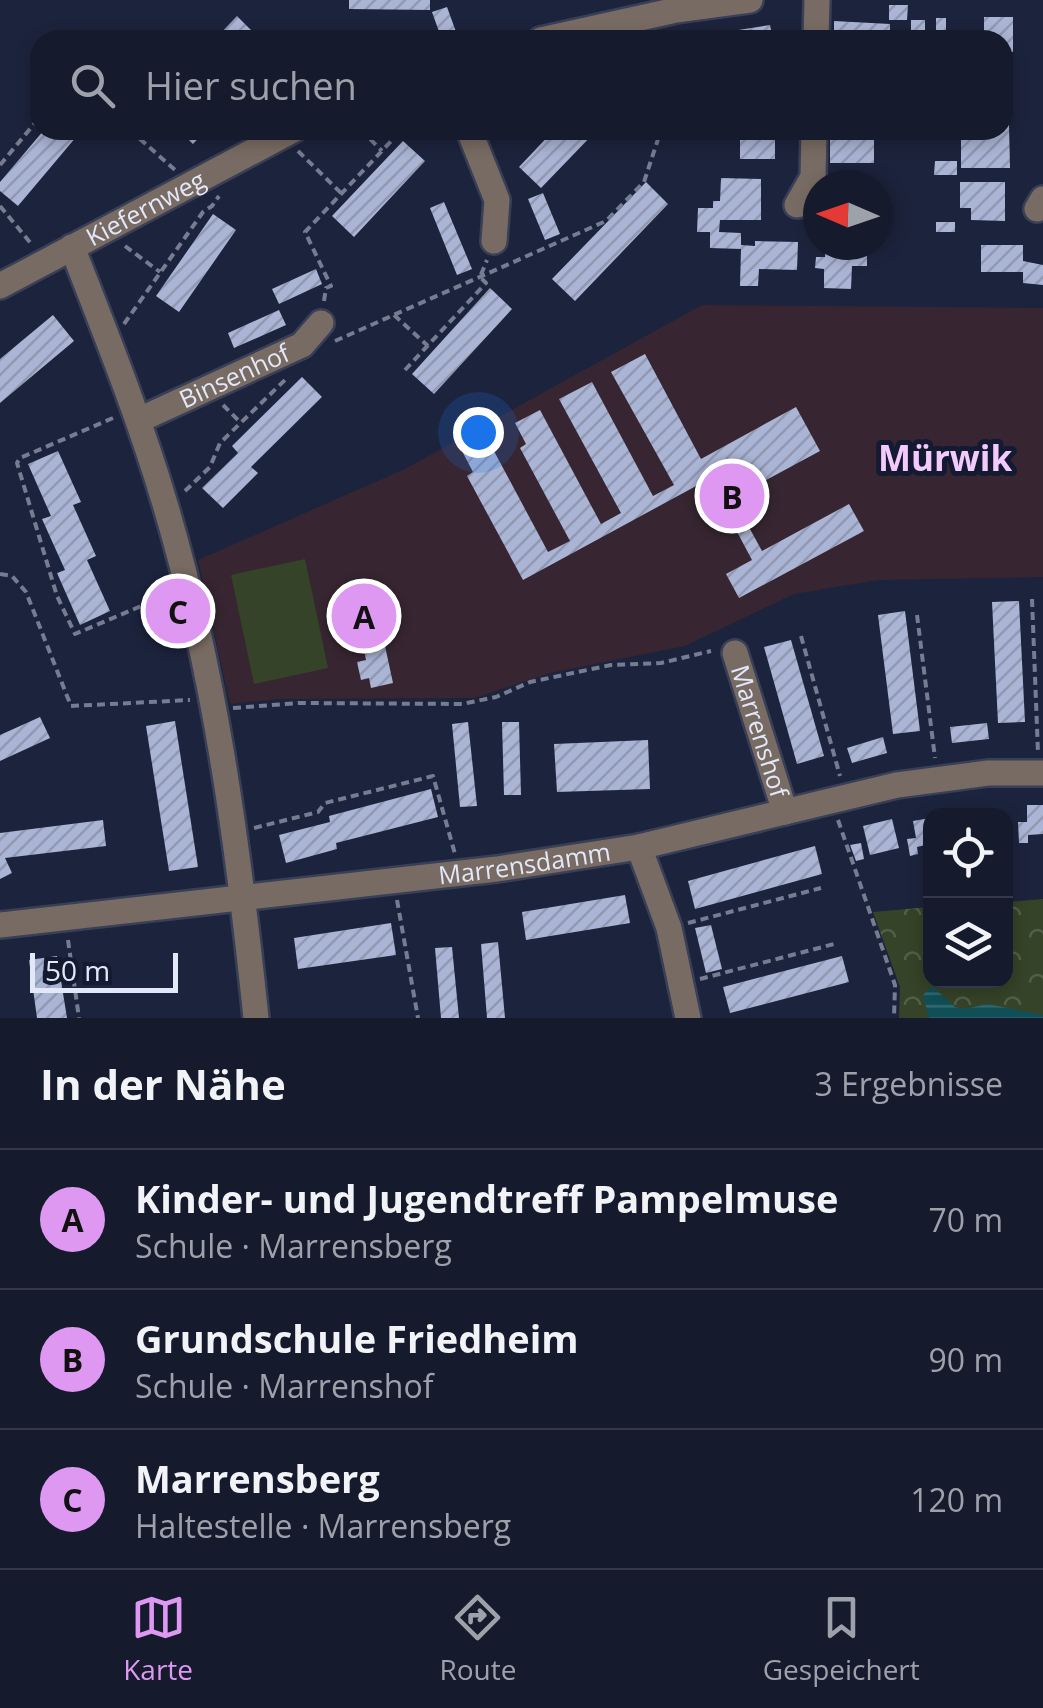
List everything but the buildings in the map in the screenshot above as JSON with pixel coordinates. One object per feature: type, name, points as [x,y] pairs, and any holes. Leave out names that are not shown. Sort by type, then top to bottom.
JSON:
[{"type":"street","points":[[586,30],[676,10],[750,0]]},
{"type":"street","points":[[816,30],[817,0]]},
{"type":"street","name":"Kiefernweg","points":[[0,286],[272,140]]},
{"type":"street","points":[[483,140],[496,200],[494,241]]},
{"type":"street","points":[[797,205],[813,177],[814,140]]},
{"type":"street","points":[[72,248],[139,420],[188,586],[214,703],[243,897],[256,1018]]},
{"type":"street","name":"Binsenhof","points":[[139,420],[306,350],[328,332]]},
{"type":"street","name":"Marrenshof","points":[[734,653],[785,812]]},
{"type":"street","name":"Marrensdamm","points":[[0,925],[462,874],[639,847],[937,778],[988,772],[1041,773]]},
{"type":"street","points":[[639,847],[668,928],[688,1018]]},
{"type":"path","points":[[0,165],[30,129]]},
{"type":"path","points":[[141,140],[191,184]]},
{"type":"path","points":[[294,140],[341,193]]},
{"type":"path","points":[[371,140],[382,151]]},
{"type":"path","points":[[328,332],[326,288],[331,286],[304,232],[392,140]]},
{"type":"path","points":[[166,507],[210,467],[220,443],[306,350],[328,332],[394,315],[606,221],[644,182],[658,140]]},
{"type":"path","points":[[106,333],[123,325],[202,212],[212,206],[222,190]]},
{"type":"path","points":[[0,206],[46,262]]},
{"type":"path","points":[[110,227],[116,239],[160,272]]},
{"type":"path","points":[[480,277],[494,241]]},
{"type":"path","points":[[405,370],[486,283],[480,277]]},
{"type":"path","points":[[394,315],[428,346]]},
{"type":"path","points":[[139,420],[116,416],[20,458],[17,463],[57,596],[75,634],[188,586]]},
{"type":"path","points":[[0,574],[12,576],[26,592],[71,706],[196,699],[234,709],[299,703],[462,704],[496,697],[530,682],[611,666],[661,663],[722,648],[734,653]]},
{"type":"path","points":[[1032,600],[1041,773]]},
{"type":"path","points":[[918,616],[937,778]]},
{"type":"path","points":[[802,636],[842,782],[838,822],[895,985],[894,1018]]},
{"type":"path","points":[[234,833],[318,812],[325,803],[433,776],[462,874]]},
{"type":"path","points":[[394,881],[418,1018]]},
{"type":"path","points":[[668,928],[821,888]]},
{"type":"path","points":[[65,915],[80,1018]]},
{"type":"path","points":[[681,984],[838,942]]},
{"type":"shaded area","points":[[702,305],[1043,308],[1043,577],[878,580],[794,594],[685,646],[550,673],[475,698],[279,699],[230,704],[198,560],[405,469]]},
{"type":"shaded area","points":[[934,988],[955,1007],[987,1004],[1043,1018],[929,1018],[923,995]]},
{"type":"green space","points":[[305,559],[328,668],[254,684],[231,575]]},
{"type":"green space","points":[[1043,899],[1043,1018],[899,1018],[900,987],[873,912],[923,908],[923,988],[1013,988],[1013,901]]},
{"type":"place","name":"Grundschule Friedheim","points":[[732,496]]},
{"type":"place","name":"Marrensberg","points":[[178,611]]},
{"type":"place","name":"Kinder- und Jugendtreff Pampelmuse","points":[[364,616]]},
{"type":"district","name":"Mürwik","points":[[945,459]]}]
